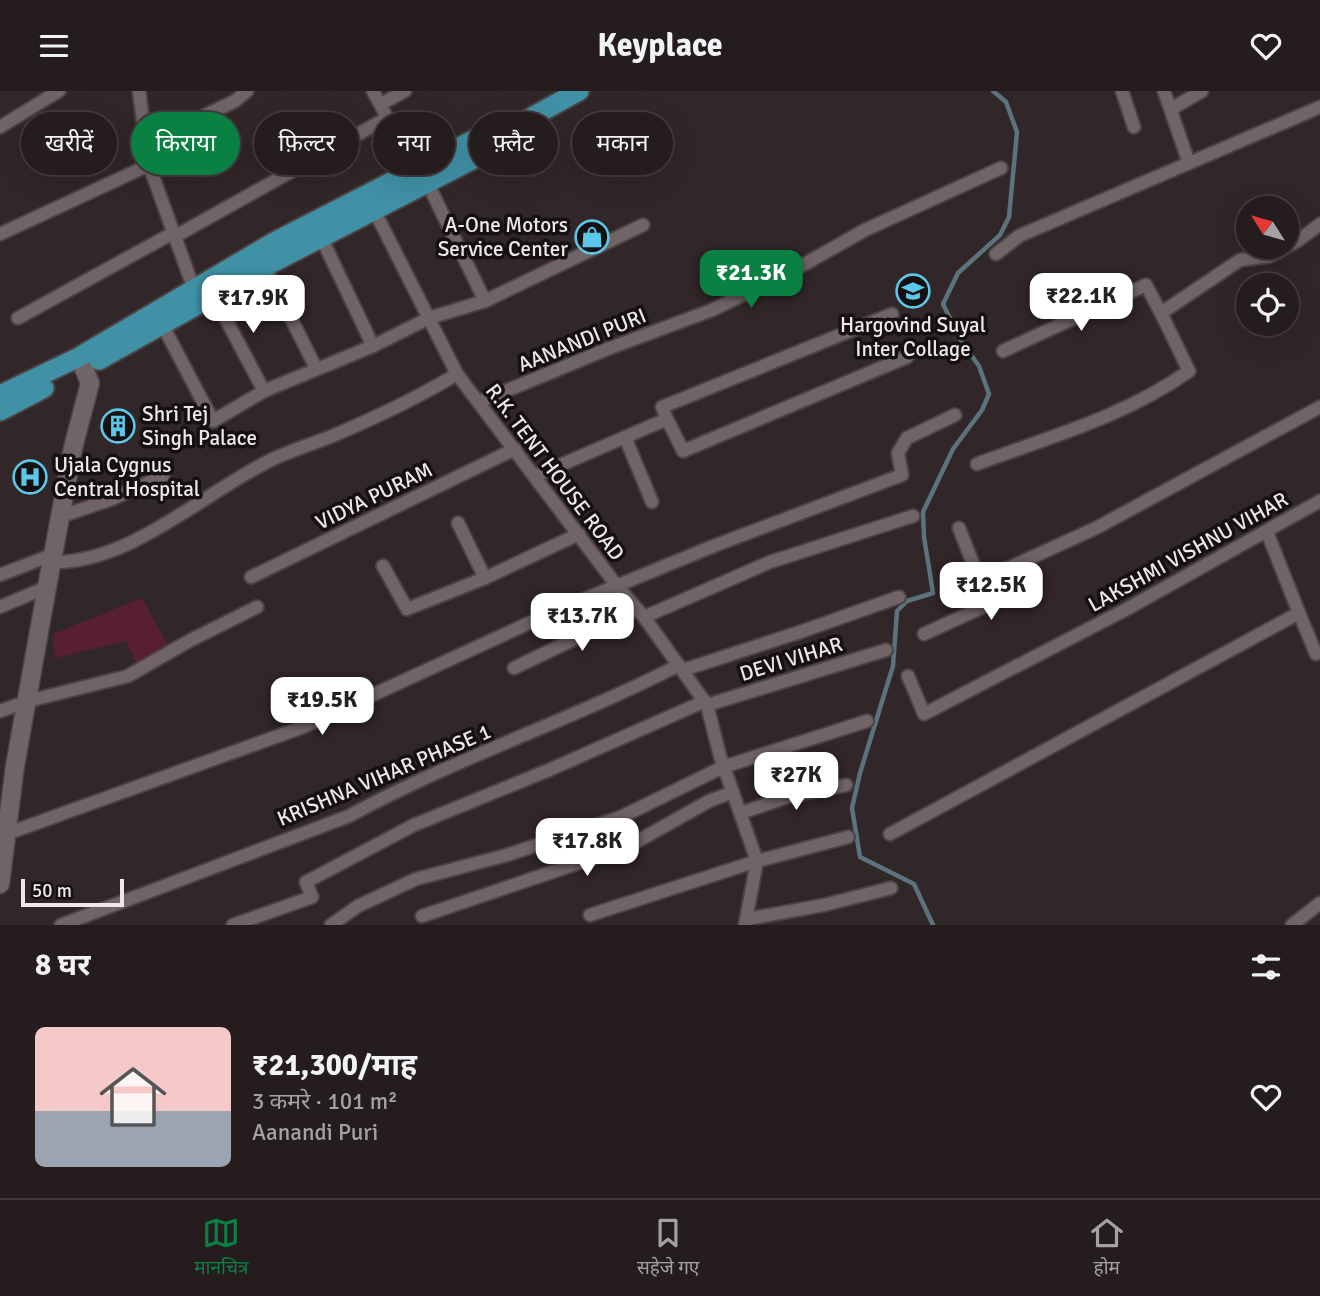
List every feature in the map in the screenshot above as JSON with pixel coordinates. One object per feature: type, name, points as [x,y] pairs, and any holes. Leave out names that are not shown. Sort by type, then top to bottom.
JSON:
[{"type":"main road","points":[[0,395],[82,363],[163,326],[270,244],[370,202],[421,176],[491,150],[494,138],[569,94]]},
{"type":"main road","points":[[0,411],[202,296],[321,237],[370,202]]},
{"type":"main road","points":[[0,884],[15,766],[47,587],[73,448],[90,383],[82,363]]},
{"type":"street","points":[[0,127],[59,91]]},
{"type":"street","points":[[139,91],[141,112]]},
{"type":"street","points":[[210,112],[247,91]]},
{"type":"street","points":[[373,91],[384,112]]},
{"type":"street","points":[[381,104],[405,91]]},
{"type":"street","points":[[1122,91],[1134,127]]},
{"type":"street","points":[[1164,91],[1189,163]]},
{"type":"street","points":[[1171,109],[1202,91]]},
{"type":"street","points":[[996,254],[1019,236],[1320,107]]},
{"type":"street","points":[[18,318],[373,126]]},
{"type":"street","name":"AANANDI PURI","points":[[479,402],[610,348],[712,310],[796,269],[865,230],[1001,168]]},
{"type":"street","points":[[0,233],[131,173]]},
{"type":"street","points":[[152,175],[173,235],[202,296],[264,391]]},
{"type":"street","points":[[421,176],[485,301]]},
{"type":"street","name":"R.K. TENT HOUSE ROAD","points":[[370,202],[457,374],[706,703],[723,767],[757,861],[746,922]]},
{"type":"street","points":[[1161,313],[1240,260],[1269,257],[1320,224]]},
{"type":"street","points":[[163,326],[213,421],[264,391],[373,346],[429,317],[485,301],[643,225]]},
{"type":"street","points":[[321,237],[373,346]]},
{"type":"street","points":[[265,267],[316,368]]},
{"type":"street","points":[[977,464],[1122,410],[1161,391],[1189,371],[1146,285],[1003,351]]},
{"type":"street","points":[[892,314],[662,407],[683,451],[907,358]]},
{"type":"street","points":[[0,575],[53,558],[69,562],[110,550],[150,533],[223,486],[273,459],[337,434],[418,397],[457,374]]},
{"type":"street","points":[[960,529],[980,581],[1096,528],[1320,407]]},
{"type":"street","points":[[6,834],[303,727],[553,612],[716,545],[902,475],[898,453],[907,438],[955,415]]},
{"type":"street","points":[[535,476],[667,419]]},
{"type":"street","points":[[625,437],[652,502]]},
{"type":"street","name":"VIDYA PURAM","points":[[251,577],[515,449]]},
{"type":"street","points":[[62,516],[112,499],[163,476]]},
{"type":"street","name":"LAKSHMI VISHNU VIHAR","points":[[908,676],[924,714],[1125,610],[1320,501]]},
{"type":"street","points":[[514,668],[640,613],[770,562],[913,516]]},
{"type":"street","points":[[458,523],[485,578]]},
{"type":"street","points":[[1267,531],[1316,654]]},
{"type":"street","points":[[383,566],[407,609],[485,578],[579,534]]},
{"type":"street","points":[[924,634],[998,600],[988,577]]},
{"type":"street","points":[[0,607],[47,587]]},
{"type":"street","name":"KRISHNA VIHAR PHASE 1","points":[[61,925],[349,816],[380,799],[681,668],[800,632],[899,597]]},
{"type":"street","points":[[0,711],[28,701],[128,676],[257,607]]},
{"type":"street","points":[[890,834],[1299,613]]},
{"type":"street","name":"DEVI VIHAR","points":[[233,925],[312,897],[306,883],[414,825],[549,771],[706,703],[887,650]]},
{"type":"street","points":[[331,925],[358,906],[416,879],[507,855],[621,817],[723,767],[867,721]]},
{"type":"street","points":[[741,813],[787,797],[846,785]]},
{"type":"street","points":[[422,916],[629,846],[709,801],[733,792]]},
{"type":"street","points":[[590,915],[757,861],[848,837]]},
{"type":"street","points":[[746,922],[891,888]]},
{"type":"street","points":[[1292,925],[1320,903]]},
{"type":"shaded area","points":[[142,598],[169,647],[138,666],[126,641],[55,658],[53,634]]},
{"type":"waterway","points":[[933,925],[914,884],[860,857],[852,808],[893,666],[897,611],[907,601],[933,593],[923,512],[953,449],[982,410],[989,394],[979,366],[961,341],[943,304],[958,273],[1000,235],[1009,217],[1017,132],[1006,102],[993,91]]},
{"type":"place","name":"A-One Motors Service Center","points":[[592,237]]},
{"type":"place","name":"Hargovind Suyal Inter Collage","points":[[913,291]]},
{"type":"place","name":"Shri Tej Singh Palace","points":[[118,426]]},
{"type":"place","name":"Ujala Cygnus Central Hospital","points":[[30,477]]}]
